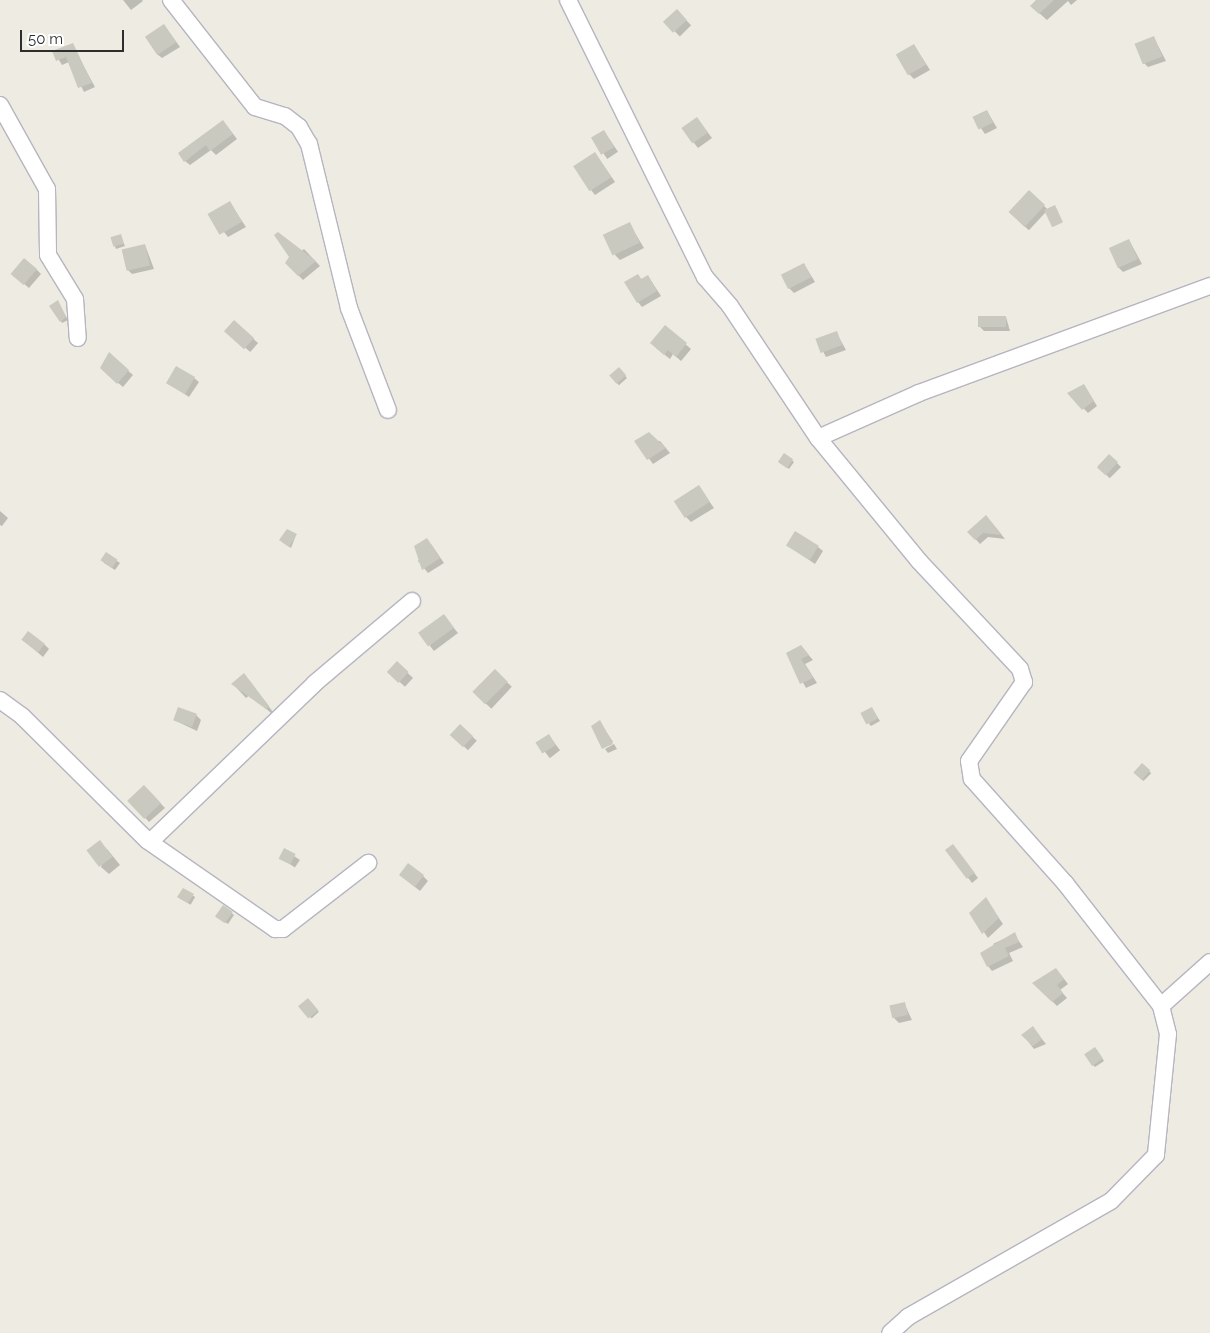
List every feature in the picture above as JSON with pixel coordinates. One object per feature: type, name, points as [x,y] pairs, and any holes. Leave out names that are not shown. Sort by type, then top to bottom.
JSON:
[{"type":"street","points":[[171,0],[255,107],[285,116],[299,127],[309,144],[349,308],[388,410]]},
{"type":"street","points":[[568,0],[705,277],[730,306],[818,438],[919,561],[1020,669],[1024,682],[969,760],[972,779],[1065,882],[1161,1006],[1168,1034],[1167,1084],[1156,1155],[1111,1201],[908,1317],[890,1333]]},
{"type":"street","points":[[0,105],[47,189],[48,255],[75,299],[78,338]]},
{"type":"street","points":[[818,438],[919,393],[1210,286]]},
{"type":"street","points":[[150,842],[315,683],[412,601]]},
{"type":"street","points":[[0,700],[150,842],[275,929],[283,929],[368,863]]},
{"type":"street","points":[[1161,1006],[1210,962]]},
{"type":"building","points":[[1036,0],[1054,0],[1039,14],[1030,6]]},
{"type":"building","points":[[677,9],[687,20],[673,33],[663,22]]},
{"type":"building","points":[[164,24],[176,42],[157,55],[145,37]]},
{"type":"building","points":[[1154,36],[1162,56],[1143,64],[1135,44]]},
{"type":"building","points":[[73,43],[92,83],[78,88],[66,57],[56,61],[52,51]]},
{"type":"building","points":[[914,44],[926,65],[908,75],[896,54]]},
{"type":"building","points":[[987,110],[993,123],[978,129],[972,117]]},
{"type":"building","points":[[697,117],[708,133],[692,143],[681,128]]},
{"type":"building","points":[[223,120],[233,134],[210,151],[206,145],[184,162],[178,153]]},
{"type":"building","points":[[604,130],[614,147],[601,155],[591,138]]},
{"type":"building","points":[[595,152],[611,177],[590,191],[573,166]]},
{"type":"building","points":[[1029,190],[1045,205],[1025,227],[1009,212]]},
{"type":"building","points":[[230,201],[242,222],[219,235],[207,214]]},
{"type":"building","points":[[1055,205],[1063,222],[1052,227],[1044,210]]},
{"type":"building","points":[[630,222],[640,243],[613,256],[603,235]]},
{"type":"building","points":[[278,232],[316,261],[298,276],[285,263],[289,257],[274,235]]},
{"type":"building","points":[[121,234],[124,244],[113,247],[110,237]]},
{"type":"building","points":[[1129,239],[1138,259],[1118,268],[1109,248]]},
{"type":"building","points":[[145,244],[150,265],[127,271],[122,249]]},
{"type":"building","points":[[24,258],[37,269],[24,285],[11,274]]},
{"type":"building","points":[[804,263],[811,277],[788,289],[781,275]]},
{"type":"building","points":[[638,274],[641,279],[648,275],[657,291],[637,303],[624,282]]},
{"type":"building","points":[[58,300],[66,317],[60,322],[49,306]]},
{"type":"building","points":[[978,316],[1006,316],[1006,327],[978,327]]},
{"type":"building","points":[[234,320],[254,338],[244,349],[224,331]]},
{"type":"building","points":[[665,325],[687,343],[676,357],[668,350],[664,355],[650,343]]},
{"type":"building","points":[[837,331],[842,345],[821,353],[815,339]]},
{"type":"building","points":[[109,352],[129,370],[117,384],[100,368]]},
{"type":"building","points":[[176,366],[195,377],[185,394],[166,383]]},
{"type":"building","points":[[619,367],[626,375],[616,384],[609,376]]},
{"type":"building","points":[[1084,384],[1094,401],[1082,410],[1067,393]]},
{"type":"building","points":[[649,432],[666,448],[647,460],[634,441]]},
{"type":"building","points":[[784,453],[793,459],[787,468],[778,462]]},
{"type":"building","points":[[1109,454],[1118,462],[1106,475],[1097,467]]},
{"type":"building","points":[[699,485],[710,502],[685,518],[674,501]]},
{"type":"building","points":[[986,515],[1002,535],[983,533],[975,540],[967,532]]},
{"type":"building","points":[[287,529],[297,534],[289,547],[279,540]]},
{"type":"building","points":[[795,531],[819,546],[810,560],[786,545]]},
{"type":"building","points":[[427,538],[440,558],[422,570],[414,546]]},
{"type":"building","points":[[106,552],[118,560],[112,568],[100,560]]},
{"type":"building","points":[[444,614],[454,628],[428,647],[418,633]]},
{"type":"building","points":[[28,631],[45,644],[38,652],[21,640]]},
{"type":"building","points":[[801,645],[809,655],[801,659],[813,678],[800,684],[786,653]]},
{"type":"building","points":[[397,661],[409,672],[398,683],[387,672]]},
{"type":"building","points":[[495,669],[508,682],[485,704],[472,692]]},
{"type":"building","points":[[244,673],[269,706],[266,709],[231,684]]},
{"type":"building","points":[[178,707],[197,714],[192,727],[173,720]]},
{"type":"building","points":[[872,707],[878,719],[866,724],[860,713]]},
{"type":"building","points":[[600,720],[613,744],[602,749],[591,726]]},
{"type":"building","points":[[460,724],[473,736],[463,747],[450,735]]},
{"type":"building","points":[[549,734],[556,745],[542,754],[535,742]]},
{"type":"building","points":[[1142,763],[1150,770],[1142,780],[1133,773]]},
{"type":"building","points":[[144,785],[161,803],[144,819],[127,801]]},
{"type":"building","points":[[100,840],[113,857],[99,867],[86,850]]},
{"type":"building","points":[[953,844],[975,873],[967,879],[945,850]]},
{"type":"building","points":[[284,848],[296,854],[290,865],[279,859]]},
{"type":"building","points":[[408,863],[424,875],[415,887],[399,875]]},
{"type":"building","points":[[183,888],[194,894],[188,903],[177,897]]},
{"type":"building","points":[[986,897],[999,918],[982,934],[969,913]]},
{"type":"building","points":[[223,905],[233,912],[225,923],[215,916]]},
{"type":"building","points":[[1015,932],[1019,942],[1005,948],[1009,956],[987,967],[980,953]]},
{"type":"building","points":[[1056,968],[1064,979],[1057,985],[1063,993],[1052,1002],[1032,983]]},
{"type":"building","points":[[308,998],[318,1010],[308,1019],[298,1006]]},
{"type":"building","points":[[905,1002],[908,1015],[892,1018],[889,1006]]},
{"type":"building","points":[[1033,1026],[1042,1039],[1033,1046],[1021,1035]]},
{"type":"building","points":[[1095,1047],[1103,1059],[1092,1066],[1084,1054]]}]
